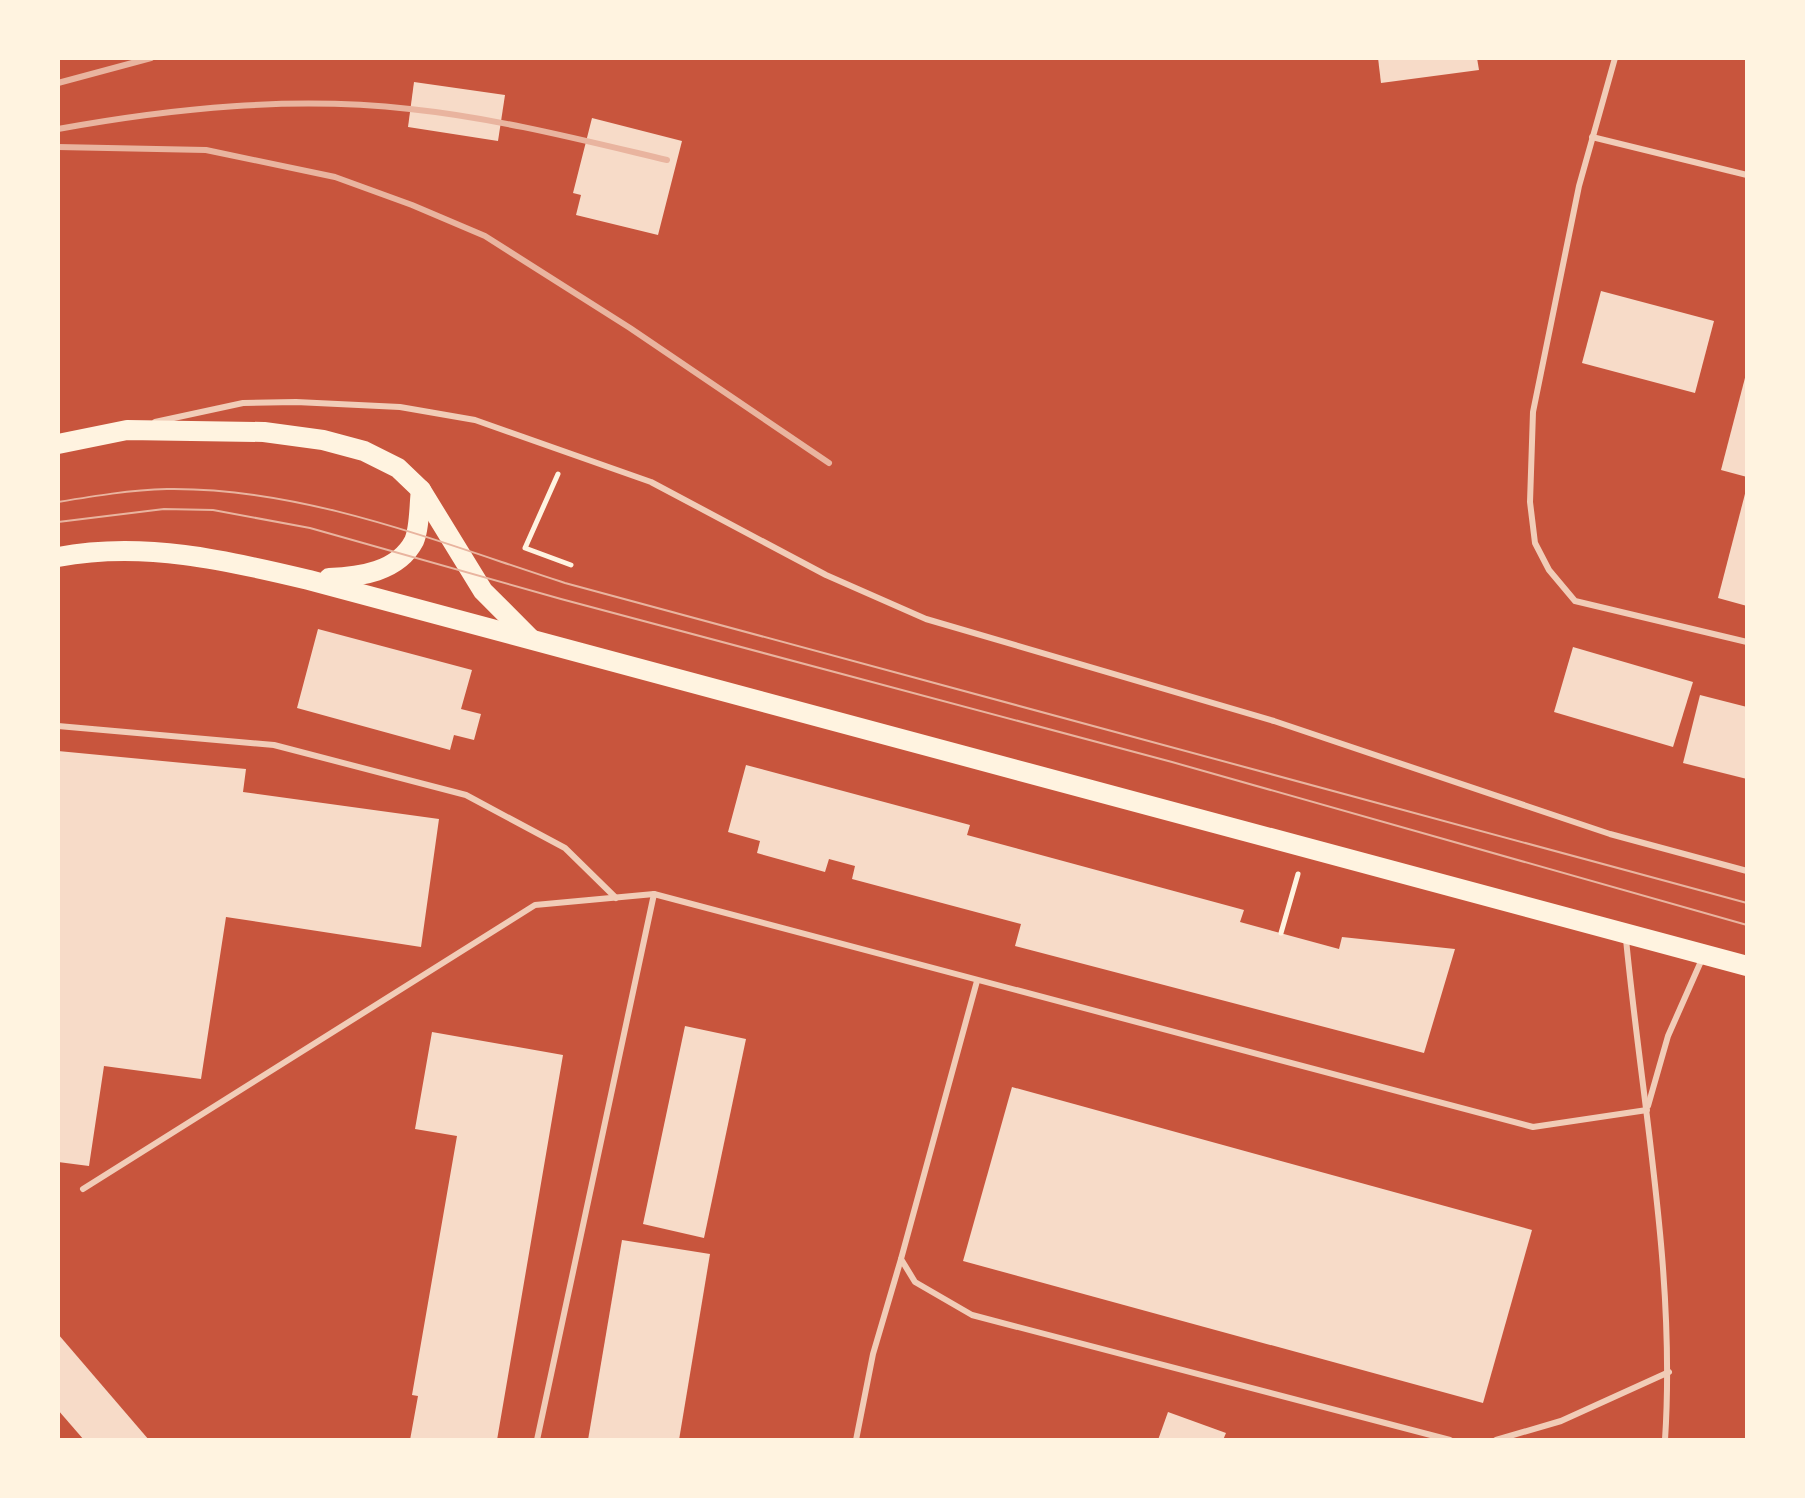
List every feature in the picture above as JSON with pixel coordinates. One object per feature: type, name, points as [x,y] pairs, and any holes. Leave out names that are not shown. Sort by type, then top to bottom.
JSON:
[{"type":"main road","points":[[58,444],[127,430],[264,432],[323,440],[364,451],[398,468],[421,490],[483,591],[530,638]]},
{"type":"main road","points":[[309,580],[366,576],[393,562],[414,541],[421,490]]},
{"type":"main road","points":[[58,557],[144,550],[220,559],[309,580],[1626,931],[1747,966]]},
{"type":"lane","points":[[1615,58],[1592,137],[1533,412],[1530,502],[1535,543],[1549,570],[1575,601],[1747,642]]},
{"type":"lane","points":[[1592,137],[1747,175]]},
{"type":"lane","points":[[127,430],[192,411],[243,403],[400,407],[475,420],[651,482],[826,575],[926,619],[1274,721],[1610,834],[1747,871]]},
{"type":"lane","points":[[58,726],[274,745],[466,795],[565,848],[616,898]]},
{"type":"lane","points":[[537,1440],[654,894]]},
{"type":"lane","points":[[83,1189],[535,905],[654,894],[1533,1127],[1647,1110]]},
{"type":"lane","points":[[1626,931],[1635,1036],[1647,1110],[1669,1372],[1665,1440]]},
{"type":"lane","points":[[1647,1110],[1668,1036],[1704,954]]},
{"type":"lane","points":[[856,1440],[873,1354],[977,981]]},
{"type":"lane","points":[[901,1259],[915,1282],[972,1315],[1450,1440]]},
{"type":"lane","points":[[1496,1440],[1561,1421],[1669,1372]]},
{"type":"path","points":[[558,474],[525,548],[571,565]]},
{"type":"path","points":[[1281,933],[1305,846]]},
{"type":"building","points":[[1378,58],[1477,58],[1479,70],[1381,83]]},
{"type":"building","points":[[414,82],[505,95],[498,141],[408,127]]},
{"type":"building","points":[[592,118],[682,141],[658,235],[576,215],[581,195],[573,193]]},
{"type":"building","points":[[1601,291],[1714,321],[1695,393],[1582,363]]},
{"type":"building","points":[[1747,374],[1747,477],[1721,470]]},
{"type":"building","points":[[1747,491],[1747,606],[1718,598]]},
{"type":"building","points":[[318,629],[472,670],[461,709],[481,714],[474,740],[454,735],[450,750],[297,708]]},
{"type":"building","points":[[1573,647],[1693,682],[1673,747],[1554,712]]},
{"type":"building","points":[[1700,695],[1747,707],[1747,779],[1683,763]]},
{"type":"building","points":[[58,751],[246,769],[243,792],[439,819],[421,947],[226,917],[201,1079],[104,1066],[89,1166],[58,1162]]},
{"type":"building","points":[[746,765],[970,825],[967,835],[1244,910],[1240,922],[1339,949],[1342,937],[1455,949],[1424,1053],[1015,946],[1021,924],[852,879],[855,866],[829,859],[825,872],[757,853],[760,841],[728,832]]},
{"type":"building","points":[[685,1026],[746,1039],[704,1238],[643,1224]]},
{"type":"building","points":[[432,1032],[563,1055],[497,1440],[410,1440],[418,1396],[412,1395],[457,1136],[415,1129]]},
{"type":"building","points":[[1012,1087],[1532,1230],[1483,1403],[963,1261]]},
{"type":"building","points":[[622,1240],[710,1254],[679,1440],[588,1440]]},
{"type":"building","points":[[58,1334],[149,1440],[84,1440],[58,1410]]},
{"type":"building","points":[[1168,1412],[1226,1433],[1223,1440],[1158,1440]]},
{"type":"tram line","points":[[58,502],[167,489],[269,497],[319,507],[419,535],[565,583],[1747,903]]},
{"type":"tram line","points":[[58,522],[164,509],[213,510],[310,528],[561,599],[1172,762],[1747,925]]},
{"type":"railway","points":[[58,83],[151,58]]},
{"type":"railway","points":[[58,129],[145,115],[233,106],[366,105],[474,118],[667,160]]},
{"type":"railway","points":[[58,147],[206,150],[335,177],[412,205],[485,236],[630,328],[829,463]]}]
